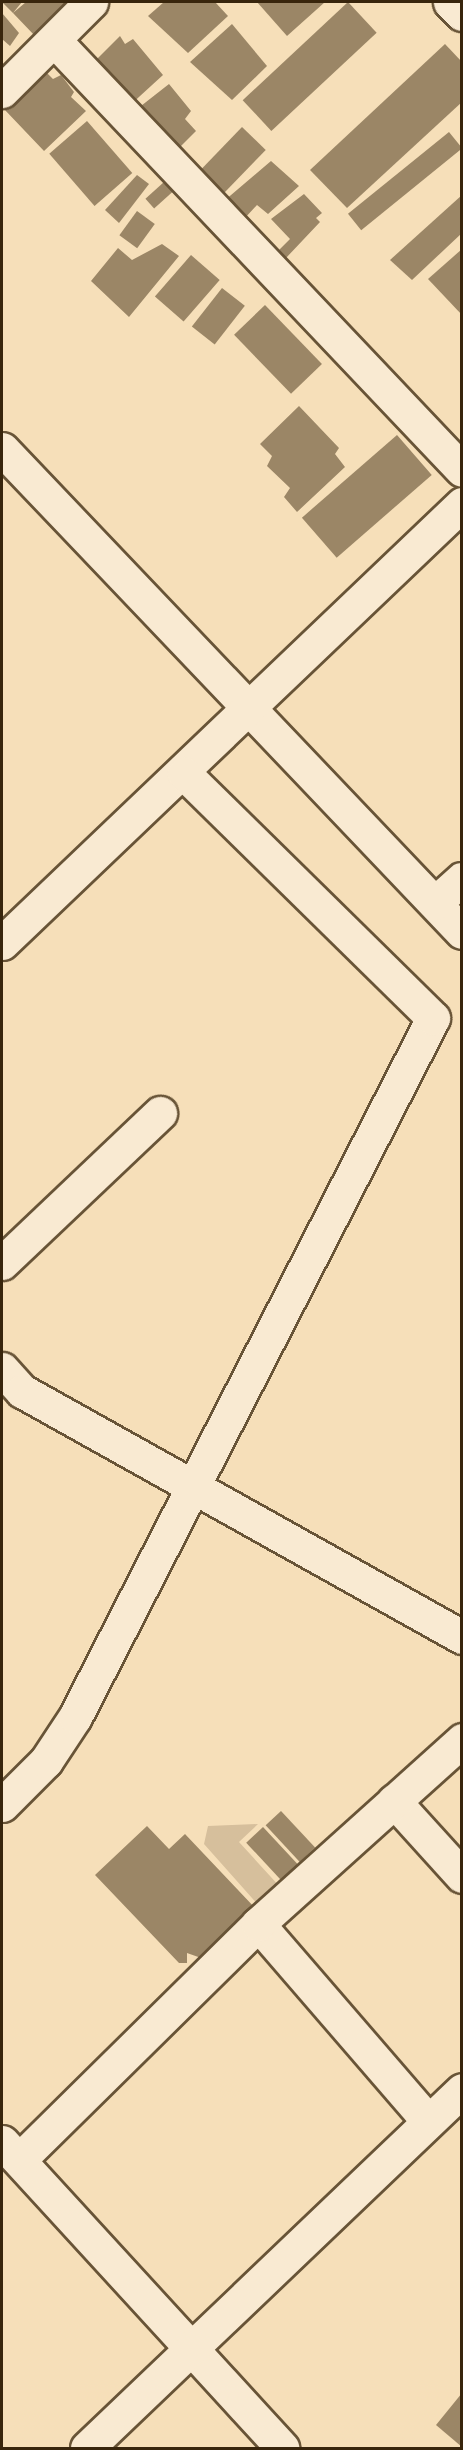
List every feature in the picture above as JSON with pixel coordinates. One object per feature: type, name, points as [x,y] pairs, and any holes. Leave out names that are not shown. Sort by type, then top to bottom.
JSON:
[{"type":"street","points":[[9,72],[55,41],[91,2]]},
{"type":"street","points":[[450,2],[462,14]]},
{"type":"street","points":[[55,41],[462,470]]},
{"type":"street","points":[[2,449],[462,932]]},
{"type":"street","points":[[7,926],[184,773],[248,708],[462,504]]},
{"type":"street","points":[[2,1805],[46,1761],[75,1717],[190,1488],[433,1018],[184,773]]},
{"type":"street","points":[[435,903],[462,879]]},
{"type":"street","points":[[2,1263],[160,1113]]},
{"type":"street","points":[[2,1369],[22,1391],[190,1488],[462,1637]]},
{"type":"street","points":[[282,2448],[192,2347],[10,2151],[462,1740]]},
{"type":"street","points":[[394,1801],[462,1876]]},
{"type":"street","points":[[258,1924],[428,2121]]},
{"type":"street","points":[[87,2448],[462,2090]]},
{"type":"shaded area","points":[[258,1824],[239,1842],[281,1888],[260,1907],[204,1844],[208,1826]]},
{"type":"building","points":[[2,2],[22,2],[13,13]]},
{"type":"building","points":[[26,2],[66,2],[35,36],[13,13]]},
{"type":"building","points":[[164,2],[215,2],[228,16],[188,53],[148,16]]},
{"type":"building","points":[[257,2],[325,2],[287,36]]},
{"type":"building","points":[[348,2],[377,33],[271,131],[243,100]]},
{"type":"building","points":[[2,13],[19,33],[10,46],[2,39]]},
{"type":"building","points":[[232,24],[267,66],[232,100],[190,62]]},
{"type":"building","points":[[120,36],[125,44],[133,39],[163,75],[128,107],[89,67]]},
{"type":"building","points":[[445,44],[462,62],[462,102],[347,208],[310,170]]},
{"type":"building","points":[[46,72],[53,79],[61,75],[74,92],[71,97],[86,111],[44,151],[4,109]]},
{"type":"building","points":[[169,84],[191,111],[185,119],[196,131],[172,155],[132,113]]},
{"type":"building","points":[[87,121],[132,173],[95,206],[49,154]]},
{"type":"building","points":[[242,127],[266,150],[224,193],[200,170]]},
{"type":"building","points":[[449,132],[462,148],[361,230],[348,214]]},
{"type":"building","points":[[271,161],[299,186],[268,214],[257,205],[244,219],[224,201]]},
{"type":"building","points":[[137,175],[149,184],[119,223],[105,210]]},
{"type":"building","points":[[164,182],[173,192],[154,208],[145,199]]},
{"type":"building","points":[[304,194],[322,213],[316,218],[320,222],[286,258],[278,251],[290,239],[271,219]]},
{"type":"building","points":[[462,195],[462,233],[412,280],[390,260]]},
{"type":"building","points":[[137,211],[155,224],[137,248],[119,235]]},
{"type":"building","points":[[162,244],[179,256],[129,317],[91,281],[118,248],[132,260]]},
{"type":"building","points":[[462,249],[462,315],[428,279]]},
{"type":"building","points":[[191,255],[220,280],[184,321],[155,297]]},
{"type":"building","points":[[222,288],[245,306],[215,344],[192,327]]},
{"type":"building","points":[[265,305],[322,364],[291,394],[234,335]]},
{"type":"building","points":[[299,406],[339,448],[335,454],[345,467],[297,512],[284,497],[290,488],[267,466],[272,456],[260,444]]},
{"type":"building","points":[[397,435],[432,475],[337,558],[302,518]]},
{"type":"building","points":[[281,1811],[315,1848],[300,1862],[266,1825]]},
{"type":"building","points":[[147,1826],[169,1849],[185,1834],[257,1910],[204,1959],[187,1953],[187,1963],[179,1963],[95,1875]]},
{"type":"building","points":[[263,1827],[300,1866],[283,1882],[246,1843]]},
{"type":"building","points":[[462,2393],[462,2447],[436,2425]]}]
